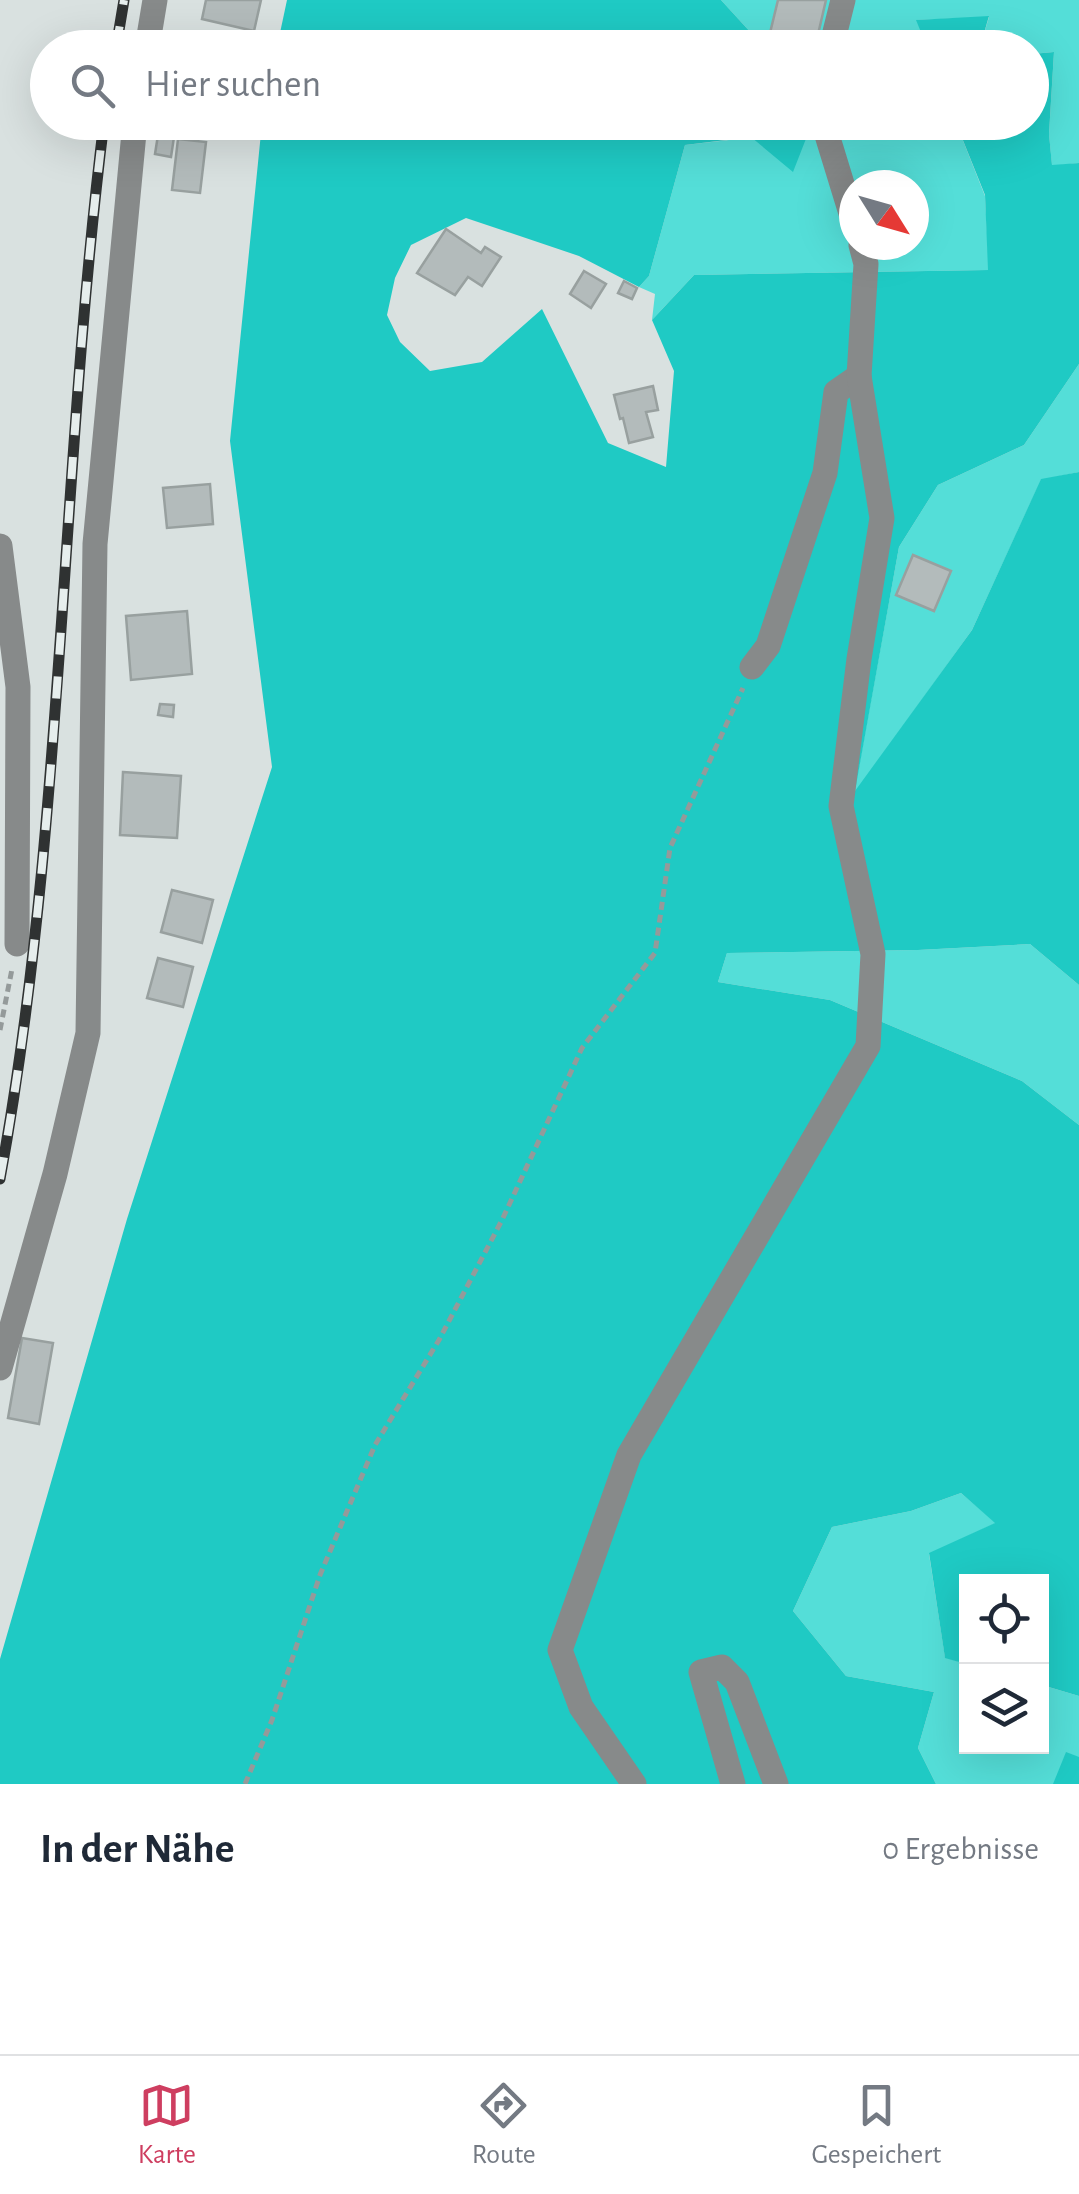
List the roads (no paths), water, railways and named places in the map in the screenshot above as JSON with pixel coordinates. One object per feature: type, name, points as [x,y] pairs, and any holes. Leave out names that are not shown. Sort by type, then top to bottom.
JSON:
[{"type":"street","points":[[150,30],[155,0]]},
{"type":"street","points":[[835,30],[842,0]]},
{"type":"street","points":[[0,1368],[55,1174],[88,1033],[96,544],[133,140]]},
{"type":"street","points":[[828,140],[839,176]]},
{"type":"street","points":[[634,1784],[581,1708],[560,1650],[629,1455],[868,1046],[873,954],[841,806],[882,518],[859,376],[865,260]]},
{"type":"street","points":[[752,667],[768,646],[825,473],[836,392],[859,376]]},
{"type":"street","points":[[0,546],[18,687],[18,944]]},
{"type":"street","points":[[732,1784],[701,1672],[722,1667],[737,1682],[776,1784]]},
{"type":"railway","points":[[119,30],[124,0]]},
{"type":"railway","points":[[0,1179],[37,916],[78,387],[102,140]]}]
